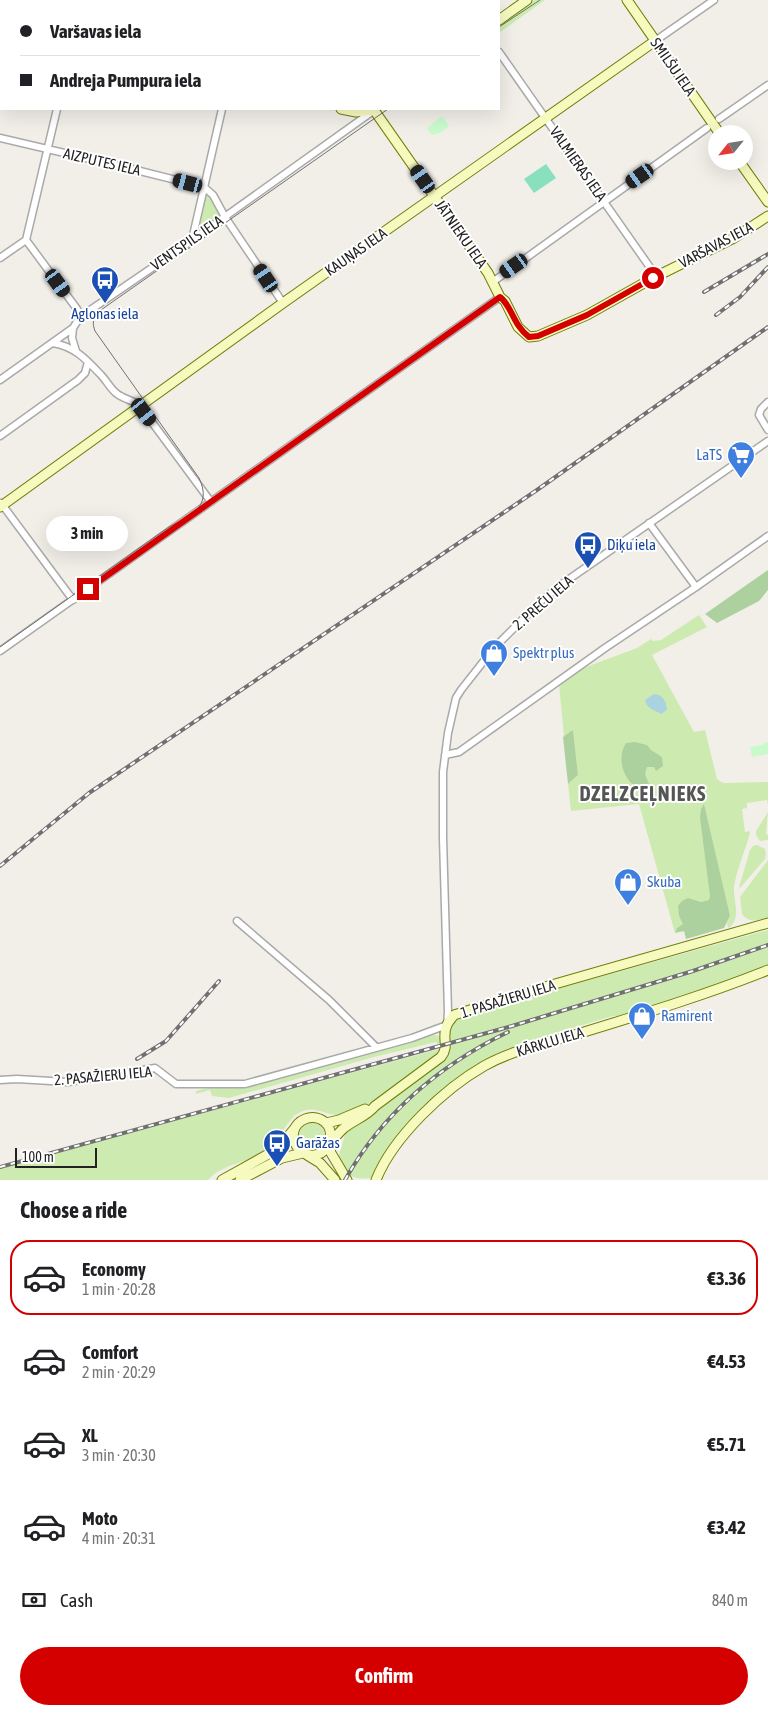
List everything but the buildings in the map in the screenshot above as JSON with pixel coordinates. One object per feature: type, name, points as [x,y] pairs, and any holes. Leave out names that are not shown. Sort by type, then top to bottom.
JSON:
[{"type":"street","points":[[500,19],[527,0]]},
{"type":"street","name":"SMILŠU IELA","points":[[626,0],[714,125]]},
{"type":"street","points":[[700,0],[705,6]]},
{"type":"street","name":"KAUŅAS IELA","points":[[1,505],[283,303],[714,0]]},
{"type":"street","name":"VALMIERAS IELA","points":[[500,53],[656,276]]},
{"type":"street","points":[[719,119],[768,85]]},
{"type":"street","points":[[0,258],[26,240],[57,110]]},
{"type":"street","points":[[192,240],[222,110]]},
{"type":"street","points":[[346,110],[356,112],[375,110]]},
{"type":"street","name":"JĀTNIEKU IELA","points":[[375,110],[494,281],[500,297],[505,301],[518,327],[529,337]]},
{"type":"street","name":"VENTSPILS IELA","points":[[0,380],[73,328],[80,317],[375,110]]},
{"type":"street","points":[[494,281],[707,128]]},
{"type":"street","name":"AIZPUTES IELA","points":[[0,138],[204,188]]},
{"type":"street","points":[[745,170],[768,202]]},
{"type":"street","points":[[204,188],[213,195],[225,217],[283,303]]},
{"type":"street","name":"VARŠAVAS IELA","points":[[529,337],[538,336],[587,315],[656,276],[734,238],[768,216]]},
{"type":"street","points":[[26,240],[77,309],[80,317]]},
{"type":"street","points":[[0,651],[500,297]]},
{"type":"street","points":[[73,328],[72,338],[76,351]]},
{"type":"street","points":[[52,343],[65,345],[76,351],[115,392],[140,406],[211,502]]},
{"type":"street","points":[[0,436],[78,380],[85,373],[88,362]]},
{"type":"street","points":[[768,402],[761,409],[759,415],[768,430]]},
{"type":"street","name":"2. PREČU IELA","points":[[447,1025],[443,838],[444,755],[456,698],[489,654],[541,602],[562,584],[768,441]]},
{"type":"street","points":[[1,505],[73,600]]},
{"type":"street","points":[[649,523],[696,587]]},
{"type":"street","points":[[444,755],[459,752],[605,648],[768,536]]},
{"type":"street","points":[[237,921],[329,1000],[376,1047]]},
{"type":"street","name":"1. PASAŽIERU IELA","points":[[376,1047],[412,1038],[447,1025],[454,1015],[464,1011],[768,923]]},
{"type":"street","name":"KĀRKLU IELA","points":[[376,1180],[386,1157],[419,1118],[455,1086],[484,1066],[535,1046],[717,989],[768,970]]},
{"type":"street","points":[[240,1180],[282,1158],[305,1154],[319,1154],[343,1128],[371,1111],[375,1106],[441,1057],[446,1050],[445,1032],[447,1025]]},
{"type":"street","name":"2. PASAŽIERU IELA","points":[[0,1080],[68,1082],[155,1068],[176,1084],[238,1084],[376,1047]]},
{"type":"street","points":[[326,1123],[375,1106]]},
{"type":"street","points":[[222,1180],[274,1151],[303,1119],[315,1117],[326,1123],[331,1132],[331,1153],[347,1180]]},
{"type":"street","points":[[295,1128],[294,1142],[305,1154],[320,1163],[335,1180]]},
{"type":"green space","points":[[534,0],[545,0],[500,32],[500,24]]},
{"type":"green space","points":[[442,116],[449,126],[440,133],[432,135],[427,128]]},
{"type":"green space","points":[[546,164],[556,178],[534,193],[524,179]]},
{"type":"green space","points":[[207,194],[213,200],[220,214],[212,223],[202,228],[198,223],[204,196]]},
{"type":"green space","points":[[768,570],[768,590],[759,601],[717,623],[705,614]]},
{"type":"green space","points":[[699,615],[707,627],[652,655],[694,732],[705,730],[717,779],[725,783],[768,782],[768,805],[767,800],[747,803],[747,808],[742,809],[745,832],[750,831],[750,833],[735,881],[736,914],[733,924],[728,927],[727,923],[730,916],[710,896],[710,900],[698,902],[679,916],[684,924],[677,928],[675,933],[639,804],[571,811],[568,784],[578,775],[573,731],[564,737],[559,684],[578,670],[637,648],[651,639],[653,641],[661,640]]},
{"type":"green space","points":[[573,730],[578,775],[568,784],[563,737]]},
{"type":"green space","points":[[635,742],[647,745],[662,757],[663,766],[656,771],[654,767],[647,767],[645,774],[649,784],[647,788],[642,789],[631,783],[623,769],[621,758],[626,743]]},
{"type":"green space","points":[[768,742],[768,754],[752,757],[750,747],[763,745],[763,743]]},
{"type":"green space","points":[[704,804],[730,916],[724,928],[686,939],[684,931],[675,933],[677,928],[683,924],[679,916],[678,906],[688,898],[701,902],[709,900],[710,896],[700,818],[701,809]]},
{"type":"green space","points":[[768,812],[766,834],[768,835],[768,840],[760,841],[756,831]]},
{"type":"green space","points":[[757,845],[765,849],[765,859],[740,888],[750,850],[753,846]]},
{"type":"green space","points":[[768,860],[768,917],[751,920],[742,914],[740,897]]},
{"type":"green space","points":[[768,930],[768,967],[623,1016],[613,1016],[552,1034],[543,1040],[484,1061],[463,1075],[432,1101],[373,1178],[358,1178],[347,1172],[339,1155],[345,1129],[381,1108],[448,1056],[450,1051],[449,1033],[459,1017],[527,998],[528,1001],[533,1000],[532,996]]},
{"type":"green space","points":[[434,1035],[439,1036],[442,1042],[374,1057],[229,1098],[212,1096],[210,1090],[196,1094],[196,1091],[209,1088],[252,1085]]},
{"type":"green space","points":[[443,1048],[442,1051],[376,1100],[339,1118],[337,1115],[311,1109],[300,1112],[294,1116],[265,1150],[219,1171],[208,1180],[0,1180],[0,1168]]},
{"type":"green space","points":[[312,1123],[321,1127],[325,1136],[321,1145],[312,1149],[303,1145],[299,1136],[303,1127]]},
{"type":"water","points":[[654,694],[664,699],[667,710],[661,714],[646,703],[645,700]]},
{"type":"tram line","points":[[500,26],[540,0]]},
{"type":"tram line","points":[[0,647],[169,527],[185,519],[201,503],[203,488],[199,478],[95,331],[94,321],[98,312],[387,110]]},
{"type":"railway","points":[[704,292],[768,254]]},
{"type":"railway","points":[[716,315],[740,297],[768,267]]},
{"type":"railway","points":[[0,866],[89,793],[537,490],[768,327]]},
{"type":"railway","points":[[0,1167],[512,1026],[693,971],[768,945]]},
{"type":"railway","points":[[137,1059],[166,1041],[219,981]]},
{"type":"railway","points":[[345,1180],[377,1134],[415,1094],[459,1060],[508,1032]]},
{"type":"place","name":"Aglonas iela","points":[[105,304]]},
{"type":"place","name":"LaTS","points":[[741,479]]},
{"type":"place","name":"Diķu iela","points":[[588,569]]},
{"type":"place","name":"Spektr plus","points":[[494,677]]},
{"type":"place","name":"Skuba","points":[[628,906]]},
{"type":"place","name":"Ramirent","points":[[642,1040]]},
{"type":"place","name":"Garāžas","points":[[277,1167]]},
{"type":"district","name":"DZELZCEĻNIEKS","points":[[643,794]]},
{"type":"route","points":[[88,589],[500,297],[505,301],[518,327],[529,337],[538,336],[587,315],[653,278]]}]
